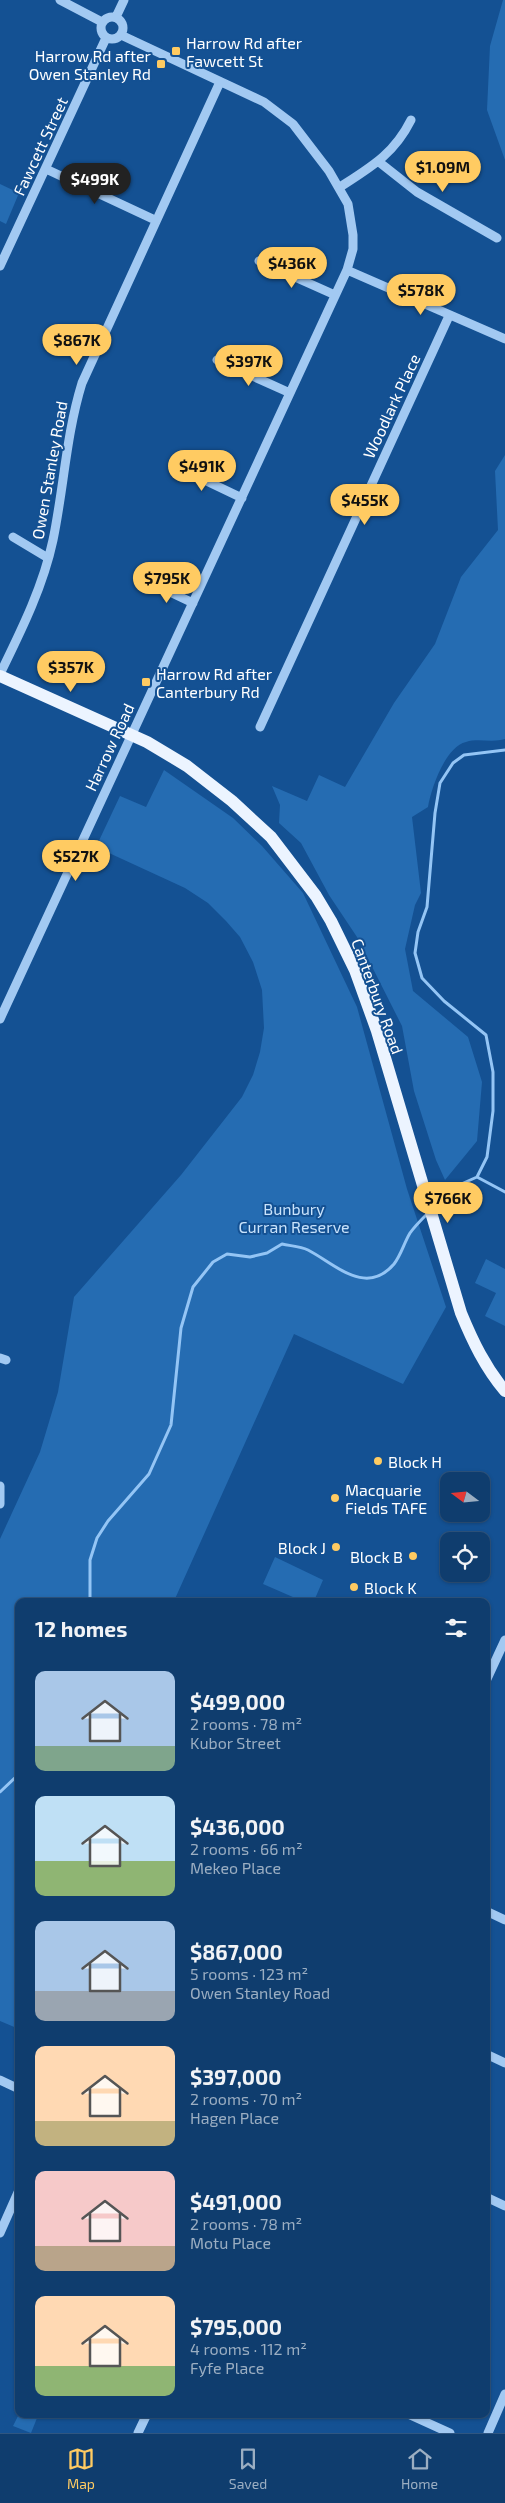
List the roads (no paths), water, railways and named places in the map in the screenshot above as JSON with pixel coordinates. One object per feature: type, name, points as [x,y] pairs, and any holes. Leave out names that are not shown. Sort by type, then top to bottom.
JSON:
[{"type":"main road","name":"Canterbury Road","points":[[0,675],[174,757],[232,801],[271,837],[316,896],[331,921],[354,970],[377,1032],[448,1270],[475,1347],[505,1391]]},
{"type":"street","points":[[60,0],[102,22]]},
{"type":"street","points":[[116,17],[124,0]]},
{"type":"street","points":[[102,22],[110,17],[116,17]]},
{"type":"street","points":[[102,22],[101,32],[106,38],[112,39],[121,35],[123,26],[116,17]]},
{"type":"street","name":"Harrow Road","points":[[0,1019],[242,498],[335,295],[353,249],[353,226],[348,204],[340,187],[287,118],[264,102],[121,35]]},
{"type":"street","name":"Fawcett Street","points":[[0,266],[106,38]]},
{"type":"street","name":"Owen Stanley Road","points":[[0,675],[27,618],[48,558],[53,539],[71,417],[82,383],[155,220],[220,82]]},
{"type":"street","points":[[340,187],[379,162],[402,139],[412,120]]},
{"type":"street","points":[[379,162],[417,192],[497,238]]},
{"type":"street","points":[[46,169],[155,220]]},
{"type":"street","points":[[259,261],[335,295]]},
{"type":"street","points":[[346,270],[505,339]]},
{"type":"street","name":"Woodlark Place","points":[[260,727],[449,316]]},
{"type":"street","points":[[217,360],[290,393]]},
{"type":"street","points":[[173,465],[242,498]]},
{"type":"street","points":[[13,537],[48,558]]},
{"type":"street","points":[[151,583],[193,603]]},
{"type":"street","points":[[0,1486],[0,1504]]},
{"type":"street","points":[[490,1672],[505,1640]]},
{"type":"street","points":[[490,1913],[505,1920]]},
{"type":"street","points":[[490,2056],[505,2063]]},
{"type":"street","points":[[0,2080],[15,2086]]},
{"type":"street","points":[[0,2233],[15,2199]]},
{"type":"street","points":[[490,2199],[505,2206]]},
{"type":"street","points":[[488,2433],[505,2394]]},
{"type":"street","points":[[140,2432],[145,2418]]},
{"type":"street","points":[[417,2418],[450,2433]]},
{"type":"waterway","points":[[433,1209],[459,1185],[477,1177],[487,1157],[493,1111],[493,1072],[486,1035],[444,1001],[422,978],[415,953],[418,932],[427,907],[435,813],[440,783],[453,763],[464,755],[505,750]]},
{"type":"waterway","points":[[477,1177],[505,1192]]},
{"type":"waterway","points":[[90,1598],[90,1560],[97,1538],[108,1521],[149,1474],[171,1425],[181,1328],[193,1287],[213,1262],[227,1254],[250,1257],[267,1253],[282,1244],[308,1250],[351,1275],[373,1278],[394,1264],[410,1233],[428,1213]]},
{"type":"waterway","points":[[0,1792],[15,1778]]},
{"type":"place","name":"Harrow Rd after Fawcett St","points":[[176,51]]},
{"type":"place","name":"Harrow Rd after Owen Stanley Rd","points":[[161,64]]},
{"type":"place","name":"Harrow Rd after Canterbury Rd","points":[[146,682]]},
{"type":"place","name":"Block H","points":[[378,1461]]},
{"type":"place","name":"Macquarie Fields TAFE","points":[[335,1498]]},
{"type":"place","name":"Block J","points":[[336,1547]]},
{"type":"place","name":"Block B","points":[[413,1556]]},
{"type":"place","name":"Block K","points":[[354,1587]]},
{"type":"park label","name":"Bunbury Curran Reserve","points":[[294,1217]]}]
